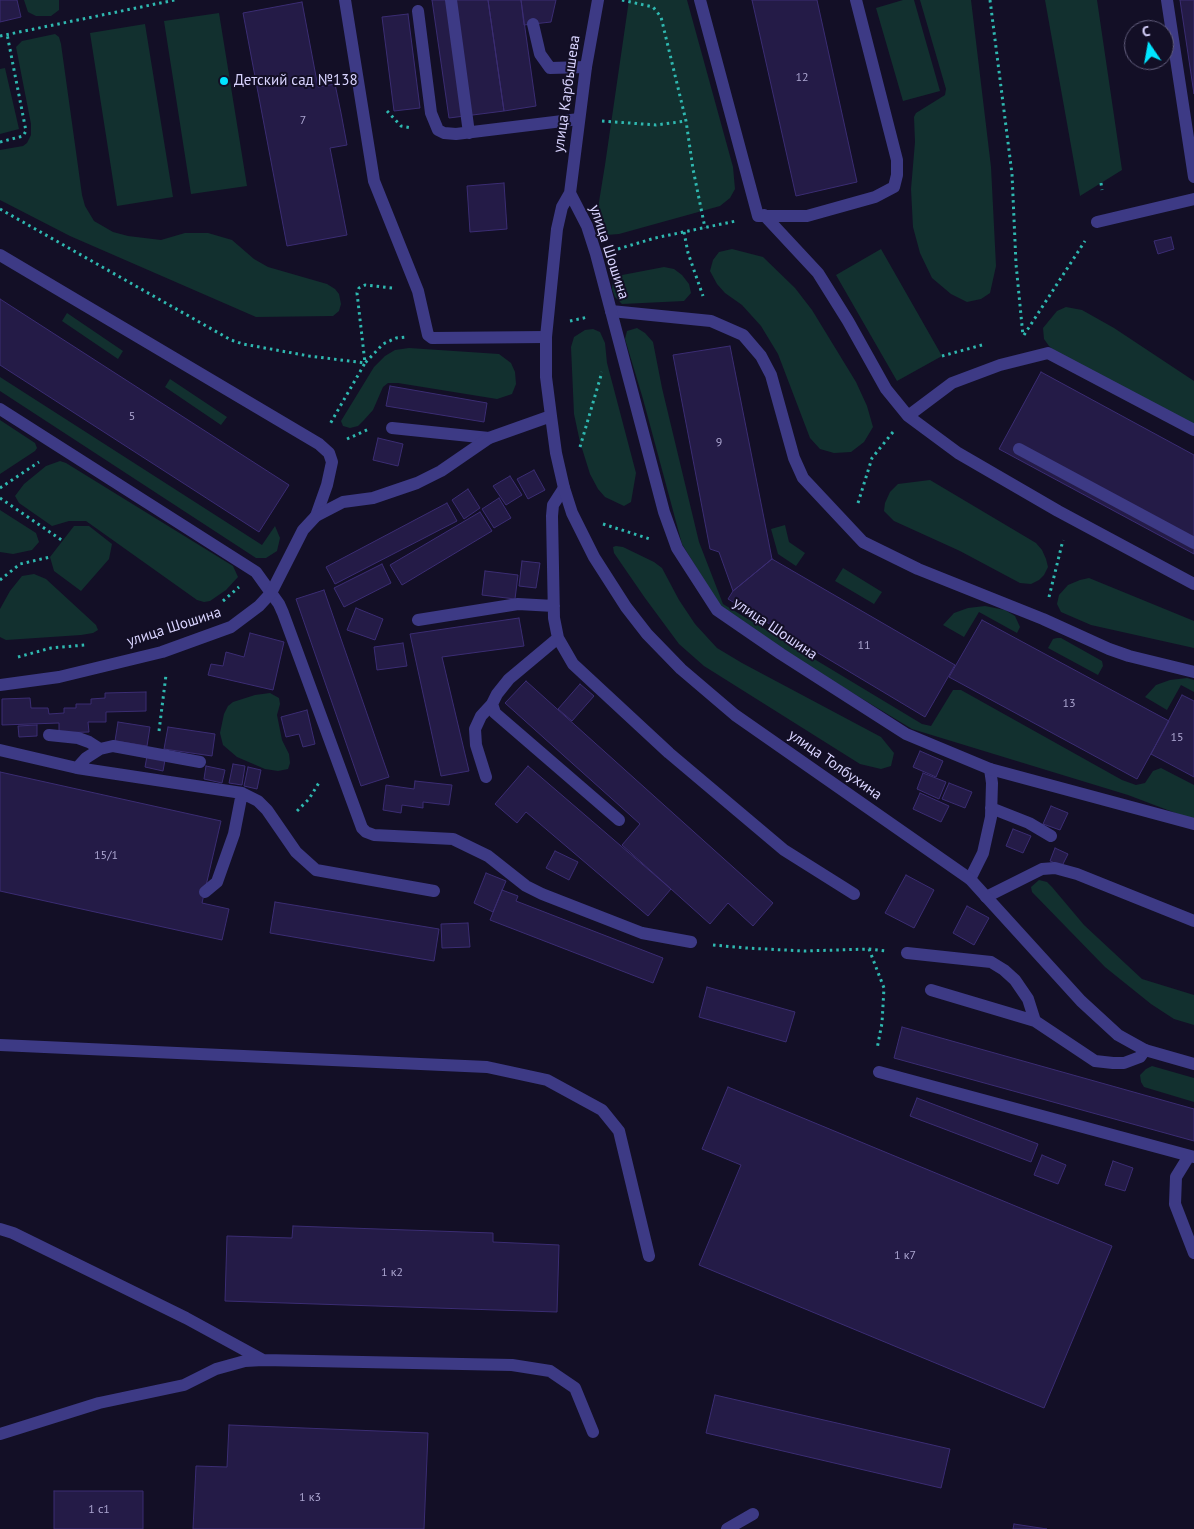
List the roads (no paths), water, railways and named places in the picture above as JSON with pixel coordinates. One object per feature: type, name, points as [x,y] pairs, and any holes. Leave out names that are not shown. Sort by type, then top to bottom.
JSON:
[{"type":"street","points":[[345,0],[374,181],[418,291],[428,335],[432,338],[547,332]]},
{"type":"street","points":[[451,0],[470,133]]},
{"type":"street","name":"улица Карбышева","points":[[570,193],[586,67],[598,0]]},
{"type":"street","points":[[700,0],[758,216],[807,216],[875,197],[894,187],[897,175],[897,160],[856,0]]},
{"type":"street","points":[[1167,0],[1194,178]]},
{"type":"street","points":[[418,11],[431,114],[438,130],[456,134],[470,133],[579,119]]},
{"type":"street","points":[[533,24],[540,54],[550,68],[586,67]]},
{"type":"street","name":"улица Шошина","points":[[570,193],[587,226],[664,512],[677,548],[717,610],[744,630],[906,734],[990,769],[1194,824]]},
{"type":"street","name":"улица Шошина","points":[[0,685],[58,677],[162,652],[231,627],[259,606],[271,593],[303,530],[316,516],[343,502],[373,498],[417,483],[440,471],[489,438],[551,416],[546,377],[547,332],[557,228],[562,207],[570,193]]},
{"type":"street","points":[[1097,222],[1194,199]]},
{"type":"street","points":[[764,215],[818,273],[848,321],[886,389],[908,416],[958,453],[1058,511],[1194,584]]},
{"type":"street","points":[[0,255],[319,444],[329,453],[332,462],[331,471],[316,516]]},
{"type":"street","points":[[611,311],[711,321],[743,335],[761,356],[771,375],[794,458],[804,478],[863,542],[918,569],[1043,619],[1110,649],[1129,656],[1194,672]]},
{"type":"street","points":[[908,416],[952,383],[1000,366],[1048,353],[1194,430]]},
{"type":"street","points":[[0,408],[256,572],[283,613],[362,828],[366,832],[374,835],[453,839],[488,856],[526,886],[542,894],[642,933],[691,942]]},
{"type":"street","name":"улица Толбухина","points":[[551,416],[556,453],[564,488],[572,513],[594,557],[626,607],[647,634],[680,669],[735,715],[970,879],[1082,1001],[1118,1035],[1145,1050],[1194,1064]]},
{"type":"street","points":[[392,428],[489,438]]},
{"type":"street","points":[[1019,449],[1194,543]]},
{"type":"street","points":[[564,488],[553,505],[552,516],[554,618],[558,638],[573,664],[669,754],[784,850],[854,894]]},
{"type":"street","points":[[418,620],[518,604],[554,606]]},
{"type":"street","points":[[486,777],[476,745],[475,729],[481,716],[492,704],[509,679],[558,638]]},
{"type":"street","points":[[492,704],[495,713],[619,820]]},
{"type":"street","points":[[49,735],[78,738],[100,749]]},
{"type":"street","points":[[77,768],[86,758],[100,749],[113,746],[200,762]]},
{"type":"street","points":[[0,750],[77,768],[242,793],[258,801],[267,810],[296,852],[316,870],[434,892]]},
{"type":"street","points":[[970,879],[984,853],[991,808],[992,783],[990,769]]},
{"type":"street","points":[[205,892],[217,882],[234,834],[242,793]]},
{"type":"street","points":[[991,808],[1029,823],[1051,836]]},
{"type":"street","points":[[986,897],[1042,869],[1055,868],[1077,874],[1194,921]]},
{"type":"street","points":[[907,953],[991,962],[1015,980],[1028,999],[1035,1021]]},
{"type":"street","points":[[931,990],[1035,1021],[1096,1061],[1124,1063],[1140,1057],[1145,1050]]},
{"type":"street","points":[[0,1045],[487,1067],[547,1080],[602,1110],[619,1131],[649,1256]]},
{"type":"street","points":[[880,1072],[1191,1157],[1176,1177],[1174,1204],[1194,1253]]},
{"type":"street","points":[[1180,1216],[1194,1219]]},
{"type":"street","points":[[0,1228],[186,1318],[263,1360]]},
{"type":"street","points":[[0,1434],[99,1403],[184,1385],[216,1368],[245,1361],[263,1360],[512,1365],[550,1371],[576,1388],[593,1432]]},
{"type":"street","points":[[727,1529],[752,1514]]},
{"type":"place","name":"Детский сад №138","points":[[224,81]]}]
